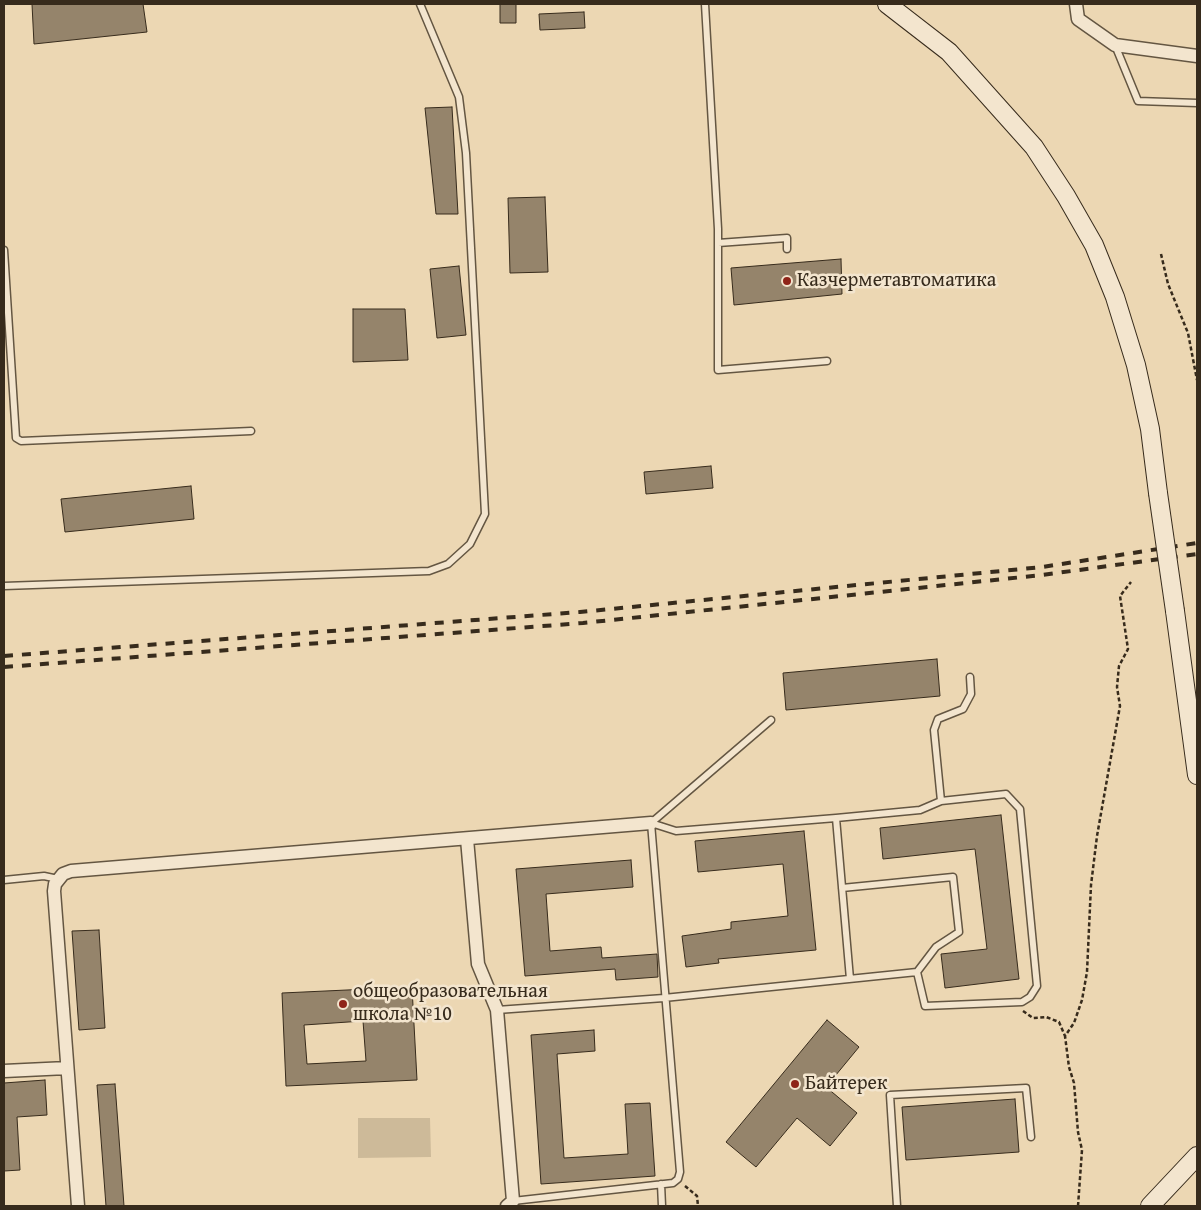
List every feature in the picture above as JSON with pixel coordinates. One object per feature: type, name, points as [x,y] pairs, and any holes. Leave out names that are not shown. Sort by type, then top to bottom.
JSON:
[{"type":"main road","points":[[887,4],[950,52],[1034,147],[1066,196],[1094,245],[1115,297],[1136,365],[1150,430],[1197,775]]},
{"type":"main road","points":[[1150,1206],[1197,1156]]},
{"type":"street","points":[[1076,4],[1078,19],[1114,46],[1197,56]]},
{"type":"street","points":[[78,1206],[54,892],[58,879],[71,871],[651,823]]},
{"type":"street","points":[[467,839],[478,964],[496,1010],[516,1203]]},
{"type":"street","points":[[4,1072],[68,1068]]},
{"type":"lane","points":[[4,586],[429,571],[448,564],[470,544],[485,514],[466,153],[459,97],[420,4]]},
{"type":"lane","points":[[705,4],[718,243],[718,370],[827,361]]},
{"type":"lane","points":[[1114,46],[1138,102],[1197,103]]},
{"type":"lane","points":[[718,243],[786,238],[787,248]]},
{"type":"lane","points":[[4,250],[16,438],[21,441],[251,431]]},
{"type":"lane","points":[[940,801],[934,730],[938,719],[962,709],[970,694],[970,677]]},
{"type":"lane","points":[[651,823],[771,720]]},
{"type":"lane","points":[[651,823],[676,831],[836,818],[920,810],[940,801],[1006,794],[1020,809],[1037,986],[1030,997],[1022,1002],[925,1006],[917,972]]},
{"type":"lane","points":[[836,818],[850,979]]},
{"type":"lane","points":[[516,1203],[673,1183],[678,1179],[680,1172],[664,998],[651,823]]},
{"type":"lane","points":[[4,880],[44,876],[58,879]]},
{"type":"lane","points":[[496,1010],[664,998],[917,972],[936,947],[959,932],[953,877],[842,888]]},
{"type":"lane","points":[[897,1206],[890,1095],[1026,1088],[1031,1137]]},
{"type":"lane","points":[[661,1184],[662,1206]]},
{"type":"path","points":[[1161,254],[1168,284],[1188,333],[1197,380]]},
{"type":"path","points":[[1065,1036],[1074,1023],[1082,1000],[1087,972],[1091,885],[1120,706],[1117,688],[1119,666],[1128,649],[1120,596],[1131,582]]},
{"type":"path","points":[[1013,1003],[1032,1018],[1046,1017],[1059,1022],[1065,1036],[1068,1067],[1074,1083],[1078,1132],[1082,1150],[1078,1206]]},
{"type":"path","points":[[678,1179],[697,1196],[698,1206]]},
{"type":"shaded area","points":[[358,1118],[430,1118],[431,1157],[358,1158]]},
{"type":"building","points":[[32,4],[143,4],[147,32],[34,44]]},
{"type":"building","points":[[500,4],[516,4],[516,23],[500,23]]},
{"type":"building","points":[[584,12],[585,28],[540,30],[539,14]]},
{"type":"building","points":[[452,107],[458,214],[436,214],[425,108]]},
{"type":"building","points":[[545,197],[548,272],[510,273],[508,198]]},
{"type":"building","name":"Казчерметавтоматика","points":[[841,259],[842,294],[734,305],[731,268]]},
{"type":"building","points":[[459,266],[466,335],[437,338],[430,269]]},
{"type":"building","points":[[353,309],[405,309],[408,360],[353,362]]},
{"type":"building","points":[[711,466],[713,488],[646,494],[644,472]]},
{"type":"building","points":[[191,486],[194,519],[65,532],[61,499]]},
{"type":"building","points":[[937,659],[940,696],[786,710],[783,673]]},
{"type":"building","points":[[1001,815],[1019,979],[945,988],[941,954],[987,949],[975,849],[883,859],[880,828]]},
{"type":"building","points":[[804,831],[816,950],[718,959],[719,963],[686,967],[682,936],[731,929],[731,922],[788,916],[783,864],[698,872],[695,841]]},
{"type":"building","points":[[631,860],[633,887],[546,894],[550,951],[601,947],[602,958],[657,954],[658,977],[616,980],[615,969],[525,976],[516,869]]},
{"type":"building","points":[[99,930],[105,1028],[79,1030],[72,931]]},
{"type":"building","points":[[412,987],[417,1080],[286,1086],[282,993]],"holes":[[[363,1021],[366,1061],[307,1064],[304,1025]]]},
{"type":"building","points":[[827,1020],[859,1047],[826,1087],[857,1113],[830,1146],[797,1118],[756,1167],[726,1142]]},
{"type":"building","points":[[594,1030],[595,1051],[557,1054],[564,1158],[628,1154],[625,1104],[650,1103],[655,1176],[541,1184],[531,1035]]},
{"type":"building","points":[[45,1080],[47,1115],[17,1117],[20,1170],[4,1171],[4,1083]]},
{"type":"building","points":[[115,1084],[124,1206],[106,1206],[97,1085]]},
{"type":"building","points":[[1015,1099],[1019,1152],[906,1160],[902,1107]]},
{"type":"railway","points":[[4,656],[580,612],[1042,567],[1197,543]]},
{"type":"railway","points":[[4,667],[583,623],[1042,575],[1197,554]]},
{"type":"place","name":"Казчерметавтоматика","points":[[787,281]]},
{"type":"place","name":"общеобразовательная школа №10","points":[[343,1004]]},
{"type":"place","name":"Байтерек","points":[[795,1084]]}]
